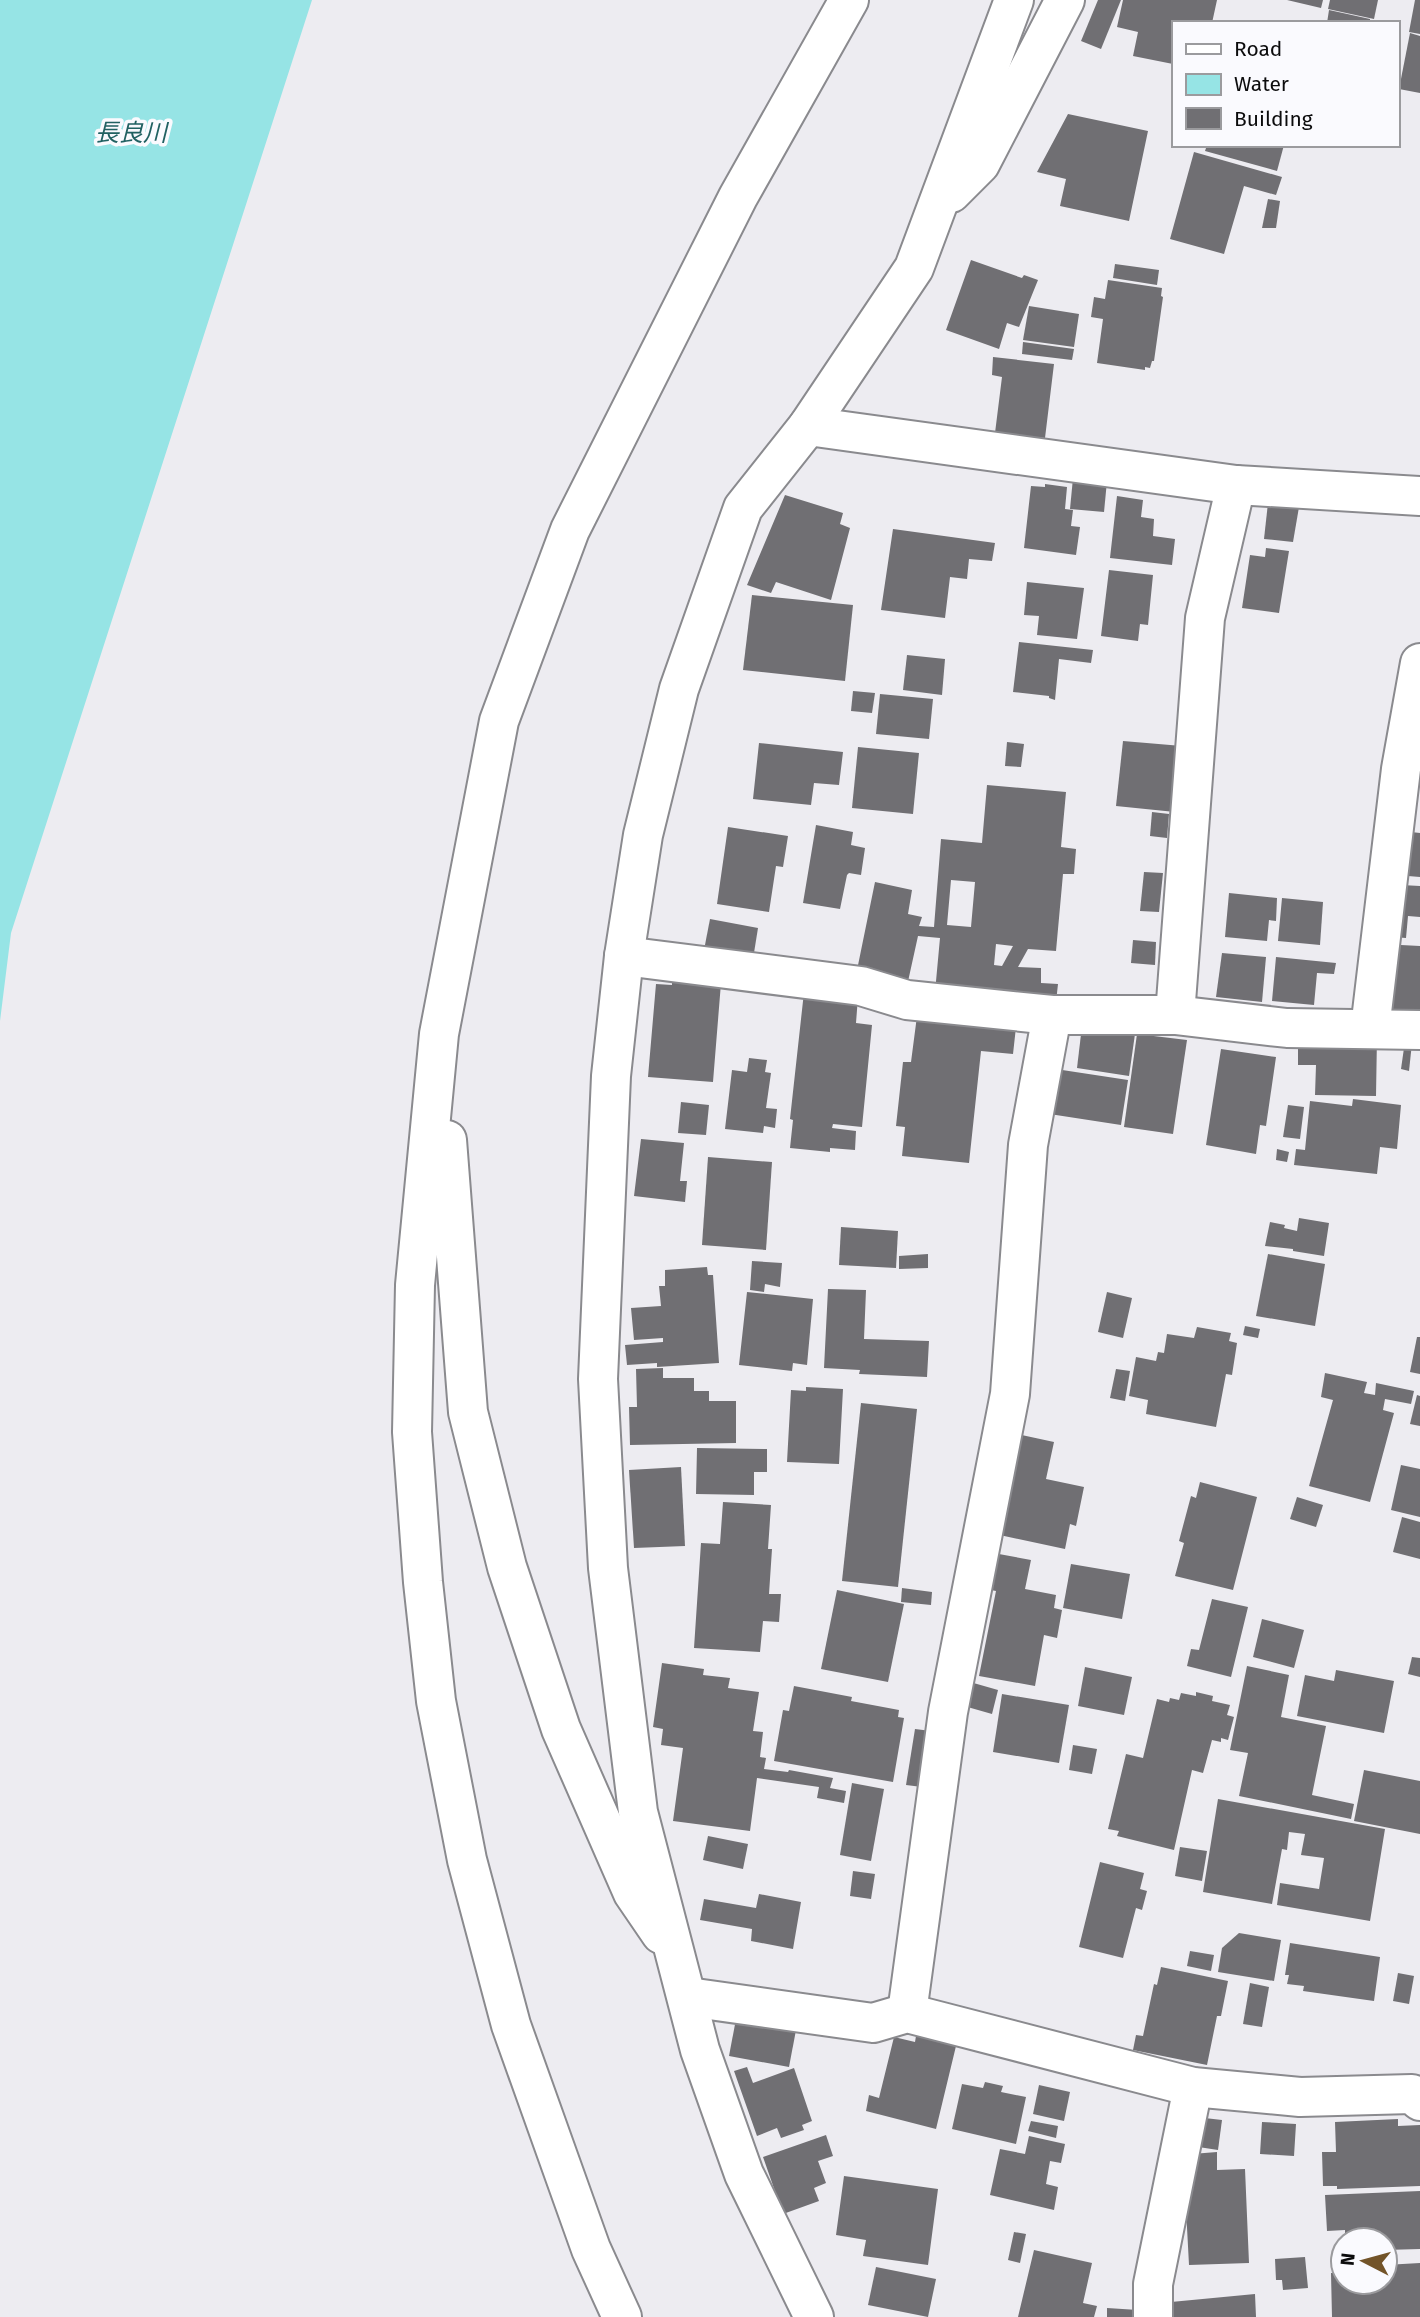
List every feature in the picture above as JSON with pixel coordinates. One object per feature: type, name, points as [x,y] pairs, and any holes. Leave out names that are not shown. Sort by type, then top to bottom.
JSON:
[{"type":"street","points":[[622,2317],[591,2249],[511,2025],[467,1860],[436,1701],[423,1582],[412,1432],[415,1284],[439,1034],[499,721],[569,530],[738,197],[849,0]]},
{"type":"street","points":[[814,2317],[744,2174],[700,2050],[638,1812],[608,1568],[598,1379],[611,1076],[624,956],[643,835],[678,689],[743,508],[808,426],[914,268],[1014,0]]},
{"type":"street","points":[[937,206],[980,164],[1065,0]]},
{"type":"street","points":[[808,426],[1236,485],[1420,496]]},
{"type":"street","points":[[1175,1015],[1205,618],[1236,485]]},
{"type":"street","points":[[1370,1029],[1401,769],[1420,663]]},
{"type":"street","points":[[624,956],[861,986],[906,1000],[1052,1014],[1175,1015],[1287,1028],[1420,1030]]},
{"type":"street","points":[[906,2013],[947,1712],[1010,1394],[1028,1145],[1052,1014]]},
{"type":"street","points":[[439,1034],[468,1412],[504,1555],[561,1729],[633,1893],[678,1959]]},
{"type":"street","points":[[688,1997],[873,2023],[906,2013],[1193,2087],[1300,2097],[1417,2087]]},
{"type":"street","points":[[1153,2317],[1153,2284],[1193,2087]]},
{"type":"water","name":"長良川","points":[[0,0],[312,0],[11,933],[0,1021]]},
{"type":"building","points":[[1098,0],[1121,0],[1101,49],[1081,41]]},
{"type":"building","points":[[1123,0],[1217,0],[1212,21],[1172,21],[1172,64],[1133,56],[1138,32],[1117,27]]},
{"type":"building","points":[[1287,0],[1323,0],[1321,8]]},
{"type":"building","points":[[1330,0],[1378,0],[1374,19],[1328,9]]},
{"type":"building","points":[[1415,0],[1420,0],[1420,34],[1409,32]]},
{"type":"building","points":[[1329,10],[1370,19],[1370,21],[1327,21]]},
{"type":"building","points":[[1410,33],[1420,36],[1420,93],[1399,89]]},
{"type":"building","points":[[1068,114],[1148,131],[1129,221],[1060,206],[1066,179],[1037,172]]},
{"type":"building","points":[[1206,147],[1283,147],[1277,171],[1205,151]]},
{"type":"building","points":[[1194,152],[1282,177],[1276,195],[1244,186],[1224,254],[1170,239]]},
{"type":"building","points":[[1268,199],[1280,201],[1276,228],[1262,228]]},
{"type":"building","points":[[971,260],[1022,278],[1024,275],[1038,280],[1019,327],[1007,323],[999,349],[946,330]]},
{"type":"building","points":[[1115,264],[1159,270],[1157,285],[1113,278]]},
{"type":"building","points":[[1108,280],[1162,288],[1154,361],[1150,368],[1145,367],[1145,370],[1097,363],[1103,319],[1091,317],[1094,297],[1105,299]]},
{"type":"building","points":[[1029,306],[1079,314],[1074,347],[1023,340]]},
{"type":"building","points":[[1023,342],[1074,349],[1072,360],[1022,354]]},
{"type":"building","points":[[993,357],[1054,364],[1045,438],[995,433],[1002,377],[992,375]]},
{"type":"building","points":[[1073,478],[1107,481],[1104,512],[1070,509]]},
{"type":"building","points":[[1045,484],[1067,487],[1065,509],[1073,510],[1071,526],[1080,527],[1076,555],[1024,548],[1031,486],[1045,487]]},
{"type":"building","points":[[785,495],[843,513],[840,524],[850,528],[831,600],[776,582],[771,593],[747,585]]},
{"type":"building","points":[[1117,496],[1143,500],[1141,517],[1154,519],[1153,536],[1175,539],[1172,565],[1110,558]]},
{"type":"building","points":[[1268,503],[1299,507],[1293,542],[1264,539]]},
{"type":"building","points":[[893,529],[995,543],[992,561],[969,559],[967,579],[950,577],[945,618],[881,610]]},
{"type":"building","points":[[1266,548],[1289,551],[1279,613],[1242,608],[1250,555],[1265,557]]},
{"type":"building","points":[[1109,570],[1153,575],[1148,625],[1140,624],[1138,641],[1101,636]]},
{"type":"building","points":[[1027,582],[1084,588],[1077,639],[1037,635],[1039,616],[1024,615]]},
{"type":"building","points":[[752,595],[853,605],[845,681],[743,670]]},
{"type":"building","points":[[1019,642],[1093,650],[1091,663],[1059,659],[1055,700],[1049,696],[1013,692]]},
{"type":"building","points":[[907,655],[945,659],[942,695],[903,690]]},
{"type":"building","points":[[853,691],[875,693],[872,713],[851,711]]},
{"type":"building","points":[[880,694],[933,699],[929,739],[876,734]]},
{"type":"building","points":[[1123,741],[1182,746],[1175,812],[1116,806]]},
{"type":"building","points":[[1007,742],[1024,744],[1021,767],[1005,766]]},
{"type":"building","points":[[759,743],[843,752],[839,785],[814,783],[811,805],[753,799]]},
{"type":"building","points":[[858,747],[919,753],[913,814],[852,808]]},
{"type":"building","points":[[987,785],[1066,792],[1061,847],[1076,849],[1074,874],[1063,874],[1056,951],[1028,949],[1018,967],[1041,968],[1041,983],[1058,984],[1056,1002],[935,992],[940,938],[918,936],[907,986],[856,975],[875,882],[912,890],[908,914],[922,917],[919,926],[934,927],[941,839],[982,843]],"holes":[[[951,880],[975,882],[971,927],[947,925]],[[996,944],[1013,946],[1002,966],[994,965]]]},
{"type":"building","points":[[1152,812],[1169,814],[1167,838],[1150,836]]},
{"type":"building","points":[[816,825],[853,832],[851,845],[865,848],[861,875],[847,875],[840,909],[803,903]]},
{"type":"building","points":[[728,827],[788,836],[783,867],[776,866],[769,912],[717,904]]},
{"type":"building","points":[[1411,832],[1420,833],[1420,877],[1408,876]]},
{"type":"building","points":[[1144,872],[1163,873],[1159,912],[1140,911]]},
{"type":"building","points":[[1383,884],[1420,886],[1420,917],[1408,916],[1406,938],[1380,936]]},
{"type":"building","points":[[1229,893],[1277,898],[1276,921],[1269,920],[1267,941],[1225,937]]},
{"type":"building","points":[[1282,898],[1323,902],[1320,945],[1278,941]]},
{"type":"building","points":[[710,919],[758,928],[753,959],[704,950]]},
{"type":"building","points":[[1133,940],[1156,942],[1155,965],[1131,963]]},
{"type":"building","points":[[1363,943],[1420,946],[1420,1011],[1360,1009]]},
{"type":"building","points":[[1222,953],[1266,957],[1262,1002],[1216,997]]},
{"type":"building","points":[[1276,957],[1336,963],[1334,974],[1317,973],[1314,1005],[1272,1001]]},
{"type":"building","points":[[672,979],[721,983],[713,1082],[648,1077],[656,984],[672,985]]},
{"type":"building","points":[[804,992],[858,997],[856,1023],[872,1025],[862,1127],[833,1124],[832,1128],[856,1131],[855,1150],[830,1148],[830,1152],[790,1148],[793,1120],[790,1119]]},
{"type":"building","points":[[917,1016],[1016,1027],[1013,1054],[981,1051],[969,1163],[902,1156],[905,1127],[896,1126],[903,1062],[911,1062]]},
{"type":"building","points":[[1082,1026],[1135,1034],[1129,1076],[1077,1068]]},
{"type":"building","points":[[1137,1034],[1187,1040],[1173,1134],[1124,1127]]},
{"type":"building","points":[[1298,1035],[1377,1036],[1376,1096],[1315,1095],[1316,1065],[1298,1065]]},
{"type":"building","points":[[1405,1041],[1412,1043],[1409,1071],[1401,1069]]},
{"type":"building","points":[[1221,1049],[1276,1057],[1266,1126],[1260,1125],[1256,1154],[1206,1145]]},
{"type":"building","points":[[749,1058],[767,1060],[765,1072],[771,1073],[766,1108],[777,1109],[775,1128],[764,1126],[763,1133],[725,1129],[732,1070],[747,1072]]},
{"type":"building","points":[[1049,1068],[1128,1080],[1121,1125],[1043,1113]]},
{"type":"building","points":[[1353,1099],[1401,1105],[1397,1149],[1380,1147],[1377,1174],[1294,1165],[1296,1149],[1305,1150],[1310,1101],[1352,1106]]},
{"type":"building","points":[[681,1102],[709,1105],[706,1135],[678,1133]]},
{"type":"building","points":[[1288,1105],[1304,1107],[1300,1139],[1283,1137]]},
{"type":"building","points":[[641,1139],[684,1143],[680,1181],[687,1181],[685,1202],[634,1196]]},
{"type":"building","points":[[1277,1149],[1289,1152],[1287,1162],[1276,1160]]},
{"type":"building","points":[[708,1157],[772,1162],[766,1250],[702,1245]]},
{"type":"building","points":[[1299,1218],[1329,1223],[1324,1256],[1265,1246],[1270,1222],[1297,1231]]},
{"type":"building","points":[[841,1227],[898,1231],[896,1268],[839,1265]]},
{"type":"building","points":[[928,1254],[928,1268],[899,1269],[899,1256]]},
{"type":"building","points":[[1268,1254],[1325,1264],[1315,1326],[1256,1316]]},
{"type":"building","points":[[752,1261],[782,1263],[780,1287],[765,1284],[764,1292],[750,1290]]},
{"type":"building","points":[[707,1267],[708,1275],[713,1275],[719,1363],[657,1367],[657,1363],[627,1365],[625,1345],[663,1342],[663,1338],[634,1340],[631,1308],[661,1306],[659,1286],[665,1286],[665,1270]]},
{"type":"building","points":[[828,1289],[866,1290],[864,1339],[929,1341],[927,1377],[859,1374],[860,1370],[824,1368]]},
{"type":"building","points":[[747,1292],[813,1299],[807,1365],[793,1363],[792,1371],[739,1365]]},
{"type":"building","points":[[1107,1292],[1132,1298],[1123,1338],[1098,1332]]},
{"type":"building","points":[[1245,1326],[1260,1329],[1258,1338],[1243,1335]]},
{"type":"building","points":[[1197,1327],[1231,1333],[1229,1341],[1237,1343],[1232,1375],[1226,1374],[1216,1427],[1146,1414],[1148,1400],[1129,1396],[1136,1357],[1156,1361],[1158,1352],[1164,1353],[1167,1334],[1194,1338]]},
{"type":"building","points":[[1417,1337],[1420,1337],[1420,1374],[1410,1372]]},
{"type":"building","points":[[663,1368],[663,1378],[694,1378],[694,1391],[709,1391],[709,1401],[736,1401],[736,1443],[630,1445],[629,1407],[637,1407],[636,1369]]},
{"type":"building","points":[[1116,1369],[1130,1371],[1125,1401],[1110,1398]]},
{"type":"building","points":[[1325,1373],[1367,1382],[1364,1393],[1375,1395],[1376,1383],[1414,1391],[1411,1404],[1385,1399],[1383,1410],[1394,1413],[1370,1502],[1309,1486],[1333,1400],[1321,1397]]},
{"type":"building","points":[[806,1387],[843,1389],[839,1464],[787,1462],[791,1390],[806,1391]]},
{"type":"building","points":[[1417,1395],[1420,1396],[1420,1426],[1410,1424]]},
{"type":"building","points":[[861,1403],[917,1409],[898,1587],[842,1581]]},
{"type":"building","points":[[1017,1434],[1054,1442],[1046,1479],[1084,1487],[1076,1526],[1070,1524],[1065,1549],[995,1534]]},
{"type":"building","points":[[697,1448],[767,1449],[767,1472],[754,1472],[754,1495],[696,1494]]},
{"type":"building","points":[[1401,1465],[1420,1469],[1420,1517],[1391,1510]]},
{"type":"building","points":[[681,1467],[685,1546],[634,1548],[629,1470]]},
{"type":"building","points":[[1200,1482],[1257,1497],[1233,1590],[1175,1576],[1184,1543],[1179,1541],[1191,1496],[1196,1498]]},
{"type":"building","points":[[1297,1497],[1323,1505],[1316,1527],[1290,1519]]},
{"type":"building","points":[[723,1502],[771,1505],[769,1594],[781,1594],[779,1622],[763,1621],[760,1652],[694,1648],[701,1543],[720,1544]]},
{"type":"building","points":[[1402,1517],[1420,1522],[1420,1559],[1393,1552]]},
{"type":"building","points":[[988,1552],[1031,1560],[1025,1589],[1056,1595],[1054,1608],[1062,1610],[1057,1638],[1044,1635],[1035,1686],[979,1676],[996,1591],[981,1588]]},
{"type":"building","points":[[1071,1564],[1130,1574],[1122,1619],[1063,1608]]},
{"type":"building","points":[[902,1588],[932,1592],[931,1605],[901,1602]]},
{"type":"building","points":[[837,1590],[904,1604],[888,1682],[821,1669]]},
{"type":"building","points":[[1212,1599],[1248,1607],[1231,1677],[1187,1666],[1191,1649],[1199,1650]]},
{"type":"building","points":[[1262,1619],[1304,1630],[1294,1668],[1253,1657]]},
{"type":"building","points":[[1412,1657],[1420,1658],[1420,1677],[1408,1674]]},
{"type":"building","points":[[662,1663],[704,1669],[703,1675],[730,1678],[728,1688],[759,1692],[753,1731],[763,1732],[760,1757],[766,1758],[764,1769],[789,1770],[833,1778],[830,1788],[846,1791],[844,1803],[817,1798],[819,1787],[757,1778],[750,1831],[673,1821],[683,1748],[661,1745],[663,1729],[653,1727]]},
{"type":"building","points":[[1247,1666],[1289,1675],[1281,1717],[1326,1726],[1312,1795],[1354,1804],[1351,1819],[1239,1796],[1248,1753],[1230,1750]]},
{"type":"building","points":[[1085,1667],[1132,1677],[1124,1715],[1078,1706]]},
{"type":"building","points":[[1336,1670],[1394,1681],[1384,1733],[1297,1716],[1305,1675],[1334,1681]]},
{"type":"building","points":[[970,1682],[998,1690],[992,1714],[964,1706]]},
{"type":"building","points":[[794,1686],[852,1697],[851,1701],[899,1710],[898,1717],[904,1718],[893,1782],[774,1761],[783,1710],[789,1711]]},
{"type":"building","points":[[1196,1692],[1213,1696],[1212,1701],[1230,1705],[1227,1715],[1234,1717],[1228,1740],[1212,1740],[1203,1773],[1192,1770],[1174,1850],[1117,1836],[1119,1831],[1108,1829],[1126,1754],[1143,1758],[1157,1699],[1169,1702],[1170,1698],[1179,1700],[1181,1693],[1196,1696]]},
{"type":"building","points":[[1002,1694],[1069,1705],[1059,1763],[993,1752]]},
{"type":"building","points":[[915,1729],[931,1731],[922,1787],[906,1785]]},
{"type":"building","points":[[1073,1745],[1097,1749],[1092,1774],[1069,1770]]},
{"type":"building","points":[[1364,1770],[1420,1781],[1420,1834],[1354,1821]]},
{"type":"building","points":[[852,1783],[884,1789],[871,1861],[840,1855]]},
{"type":"building","points":[[1218,1799],[1385,1829],[1370,1921],[1277,1905],[1280,1883],[1319,1889],[1324,1858],[1301,1855],[1305,1834],[1289,1832],[1287,1850],[1282,1849],[1272,1904],[1203,1892]]},
{"type":"building","points":[[708,1836],[748,1844],[743,1869],[703,1860]]},
{"type":"building","points":[[1180,1847],[1207,1851],[1202,1881],[1175,1876]]},
{"type":"building","points":[[1100,1862],[1144,1873],[1140,1889],[1147,1891],[1142,1910],[1136,1908],[1123,1958],[1079,1947]]},
{"type":"building","points":[[853,1871],[875,1874],[871,1899],[850,1896]]},
{"type":"building","points":[[759,1894],[801,1902],[793,1949],[751,1941],[752,1929],[700,1920],[704,1899],[756,1908]]},
{"type":"building","points":[[1239,1933],[1281,1940],[1274,1981],[1218,1972],[1222,1948]]},
{"type":"building","points":[[1290,1943],[1380,1957],[1374,2001],[1303,1991],[1304,1986],[1287,1984],[1289,1975],[1285,1975]]},
{"type":"building","points":[[1190,1951],[1214,1955],[1211,1971],[1187,1966]]},
{"type":"building","points":[[1161,1967],[1228,1981],[1221,2016],[1217,2016],[1207,2065],[1133,2050],[1136,2035],[1143,2036],[1154,1984],[1157,1985]]},
{"type":"building","points":[[1398,1973],[1414,1976],[1409,2004],[1393,2001]]},
{"type":"building","points":[[1250,1983],[1269,1987],[1262,2027],[1243,2024]]},
{"type":"building","points":[[736,2019],[796,2030],[789,2067],[729,2056]]},
{"type":"building","points":[[916,2036],[956,2046],[936,2129],[866,2111],[869,2095],[879,2098],[894,2037],[915,2042]]},
{"type":"building","points":[[747,2067],[753,2083],[794,2068],[812,2121],[802,2125],[804,2130],[781,2138],[777,2128],[757,2136],[734,2071]]},
{"type":"building","points":[[985,2082],[1003,2086],[1001,2092],[1026,2097],[1016,2144],[952,2129],[962,2084],[983,2088]]},
{"type":"building","points":[[1039,2085],[1070,2092],[1064,2121],[1033,2114]]},
{"type":"building","points":[[1196,2117],[1222,2120],[1218,2150],[1192,2146]]},
{"type":"building","points":[[1398,2119],[1398,2126],[1420,2125],[1420,2186],[1337,2189],[1337,2186],[1323,2186],[1322,2152],[1336,2152],[1335,2122]]},
{"type":"building","points":[[1031,2121],[1058,2126],[1056,2138],[1028,2131]]},
{"type":"building","points":[[1262,2122],[1296,2124],[1294,2156],[1260,2154]]},
{"type":"building","points":[[826,2135],[833,2156],[818,2161],[826,2183],[814,2188],[819,2201],[783,2214],[763,2157]]},
{"type":"building","points":[[1029,2136],[1065,2144],[1061,2163],[1050,2161],[1046,2184],[1058,2187],[1054,2210],[990,2195],[1000,2149],[1025,2154]]},
{"type":"building","points":[[1217,2152],[1217,2170],[1245,2169],[1249,2263],[1189,2265],[1184,2171],[1192,2154]]},
{"type":"building","points":[[844,2176],[938,2189],[928,2265],[863,2256],[866,2240],[836,2235]]},
{"type":"building","points":[[1420,2191],[1420,2249],[1399,2250],[1399,2226],[1329,2226],[1327,2231],[1325,2195]]},
{"type":"building","points":[[1014,2232],[1026,2234],[1020,2263],[1008,2260]]},
{"type":"building","points":[[1034,2250],[1092,2263],[1083,2303],[1097,2306],[1094,2317],[1018,2317]]},
{"type":"building","points":[[1305,2257],[1308,2288],[1283,2290],[1282,2280],[1276,2280],[1275,2259]]},
{"type":"building","points":[[1420,2263],[1420,2317],[1332,2317],[1332,2296],[1399,2296],[1399,2264]]},
{"type":"building","points":[[876,2267],[936,2279],[928,2317],[868,2305]]},
{"type":"building","points":[[1255,2294],[1256,2317],[1164,2317],[1164,2309],[1173,2310],[1171,2302]]},
{"type":"building","points":[[1107,2308],[1138,2310],[1137,2317],[1107,2317]]}]
